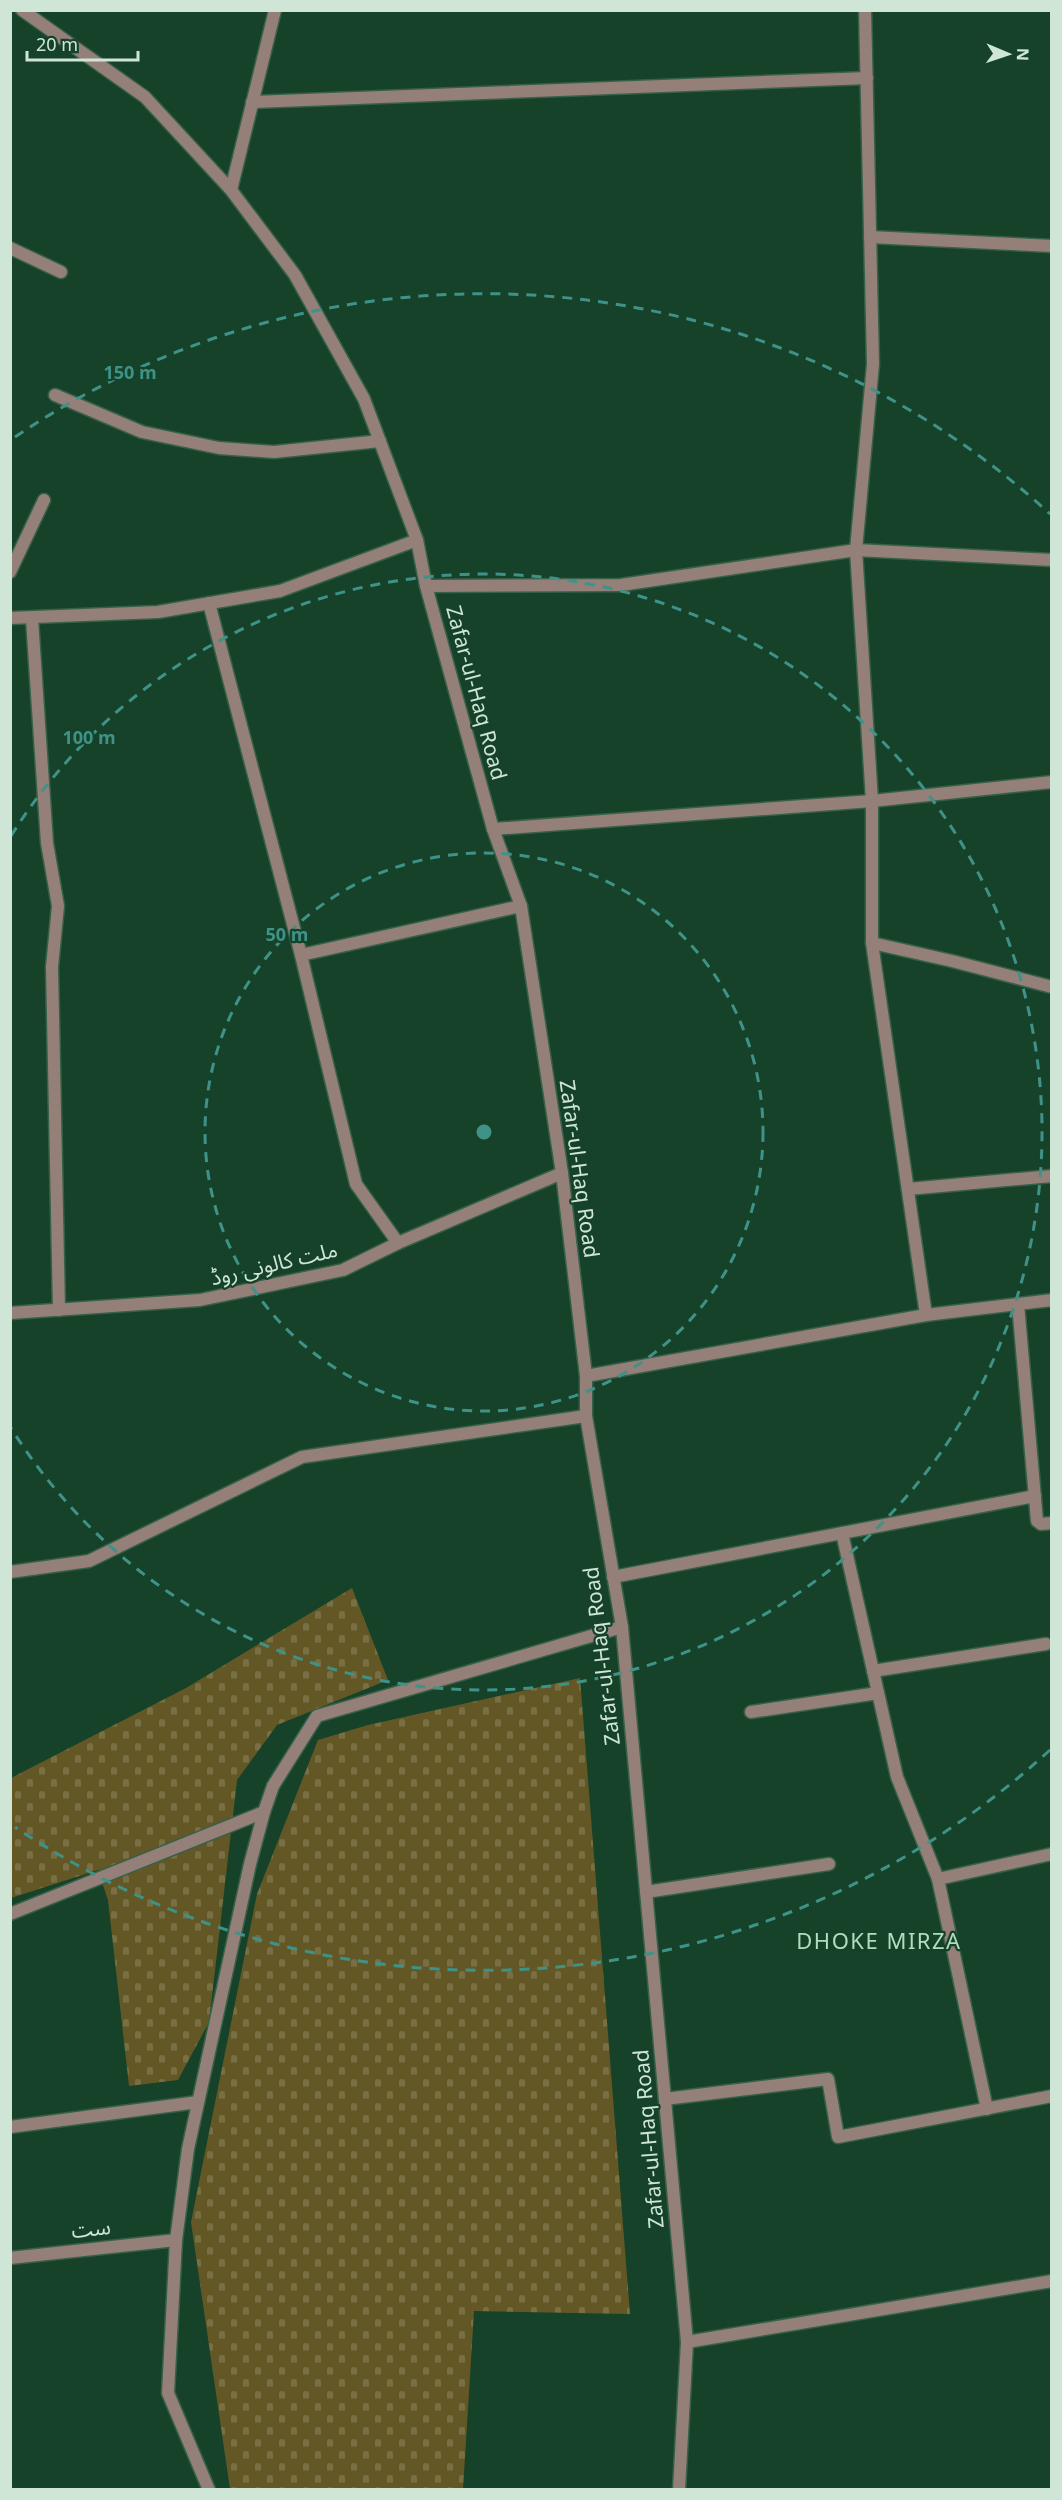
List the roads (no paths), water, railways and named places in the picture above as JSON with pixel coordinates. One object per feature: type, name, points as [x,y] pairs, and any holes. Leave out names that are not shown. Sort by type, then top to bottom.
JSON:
[{"type":"street","points":[[231,190],[275,10]]},
{"type":"street","points":[[865,10],[873,364],[856,550],[872,801],[872,943],[926,1315]]},
{"type":"street","name":"Zafar-ul-Haq Road","points":[[22,11],[145,97],[231,190],[295,274],[364,399],[417,540],[426,586],[493,829],[521,906],[562,1173],[586,1376],[586,1416],[622,1627],[687,2342],[679,2490]]},
{"type":"street","points":[[252,102],[867,78]]},
{"type":"street","points":[[870,237],[1052,246]]},
{"type":"street","points":[[10,248],[61,272]]},
{"type":"street","points":[[55,395],[142,432],[219,448],[274,452],[380,441]]},
{"type":"street","points":[[10,572],[44,500]]},
{"type":"street","points":[[10,618],[32,619],[158,612],[280,591],[417,540]]},
{"type":"street","points":[[426,586],[621,585],[856,550],[1052,560]]},
{"type":"street","points":[[209,603],[301,955],[356,1184],[398,1243]]},
{"type":"street","points":[[32,619],[47,843],[58,906],[52,967],[59,1310]]},
{"type":"street","points":[[493,829],[872,801],[1052,782]]},
{"type":"street","points":[[301,955],[521,906]]},
{"type":"street","points":[[872,943],[1052,987]]},
{"type":"street","name":"ملت کالونی روڈ","points":[[10,1313],[201,1300],[344,1270],[398,1243],[562,1173]]},
{"type":"street","points":[[908,1189],[1052,1176]]},
{"type":"street","points":[[586,1376],[926,1315],[1052,1300]]},
{"type":"street","points":[[1018,1304],[1038,1521],[1041,1524],[1052,1523]]},
{"type":"street","points":[[10,1572],[89,1561],[302,1457],[586,1416]]},
{"type":"street","points":[[614,1577],[1035,1496]]},
{"type":"street","points":[[842,1533],[897,1778],[938,1880],[987,2109]]},
{"type":"street","points":[[209,2490],[168,2393],[176,2240],[188,2149],[250,1864],[273,1786],[317,1716],[622,1627]]},
{"type":"street","points":[[873,1671],[1046,1644]]},
{"type":"street","points":[[751,1712],[878,1693]]},
{"type":"street","points":[[10,1914],[264,1812]]},
{"type":"street","points":[[938,1880],[1052,1854]]},
{"type":"street","points":[[646,1892],[829,1864]]},
{"type":"street","points":[[665,2099],[828,2079],[838,2137],[1052,2096]]},
{"type":"street","points":[[10,2127],[198,2103]]},
{"type":"street","name":"ست","points":[[10,2258],[176,2240]]},
{"type":"street","points":[[687,2342],[1052,2281]]},
{"type":"district","name":"DHOKE MIRZA","points":[[879,1941]]}]
